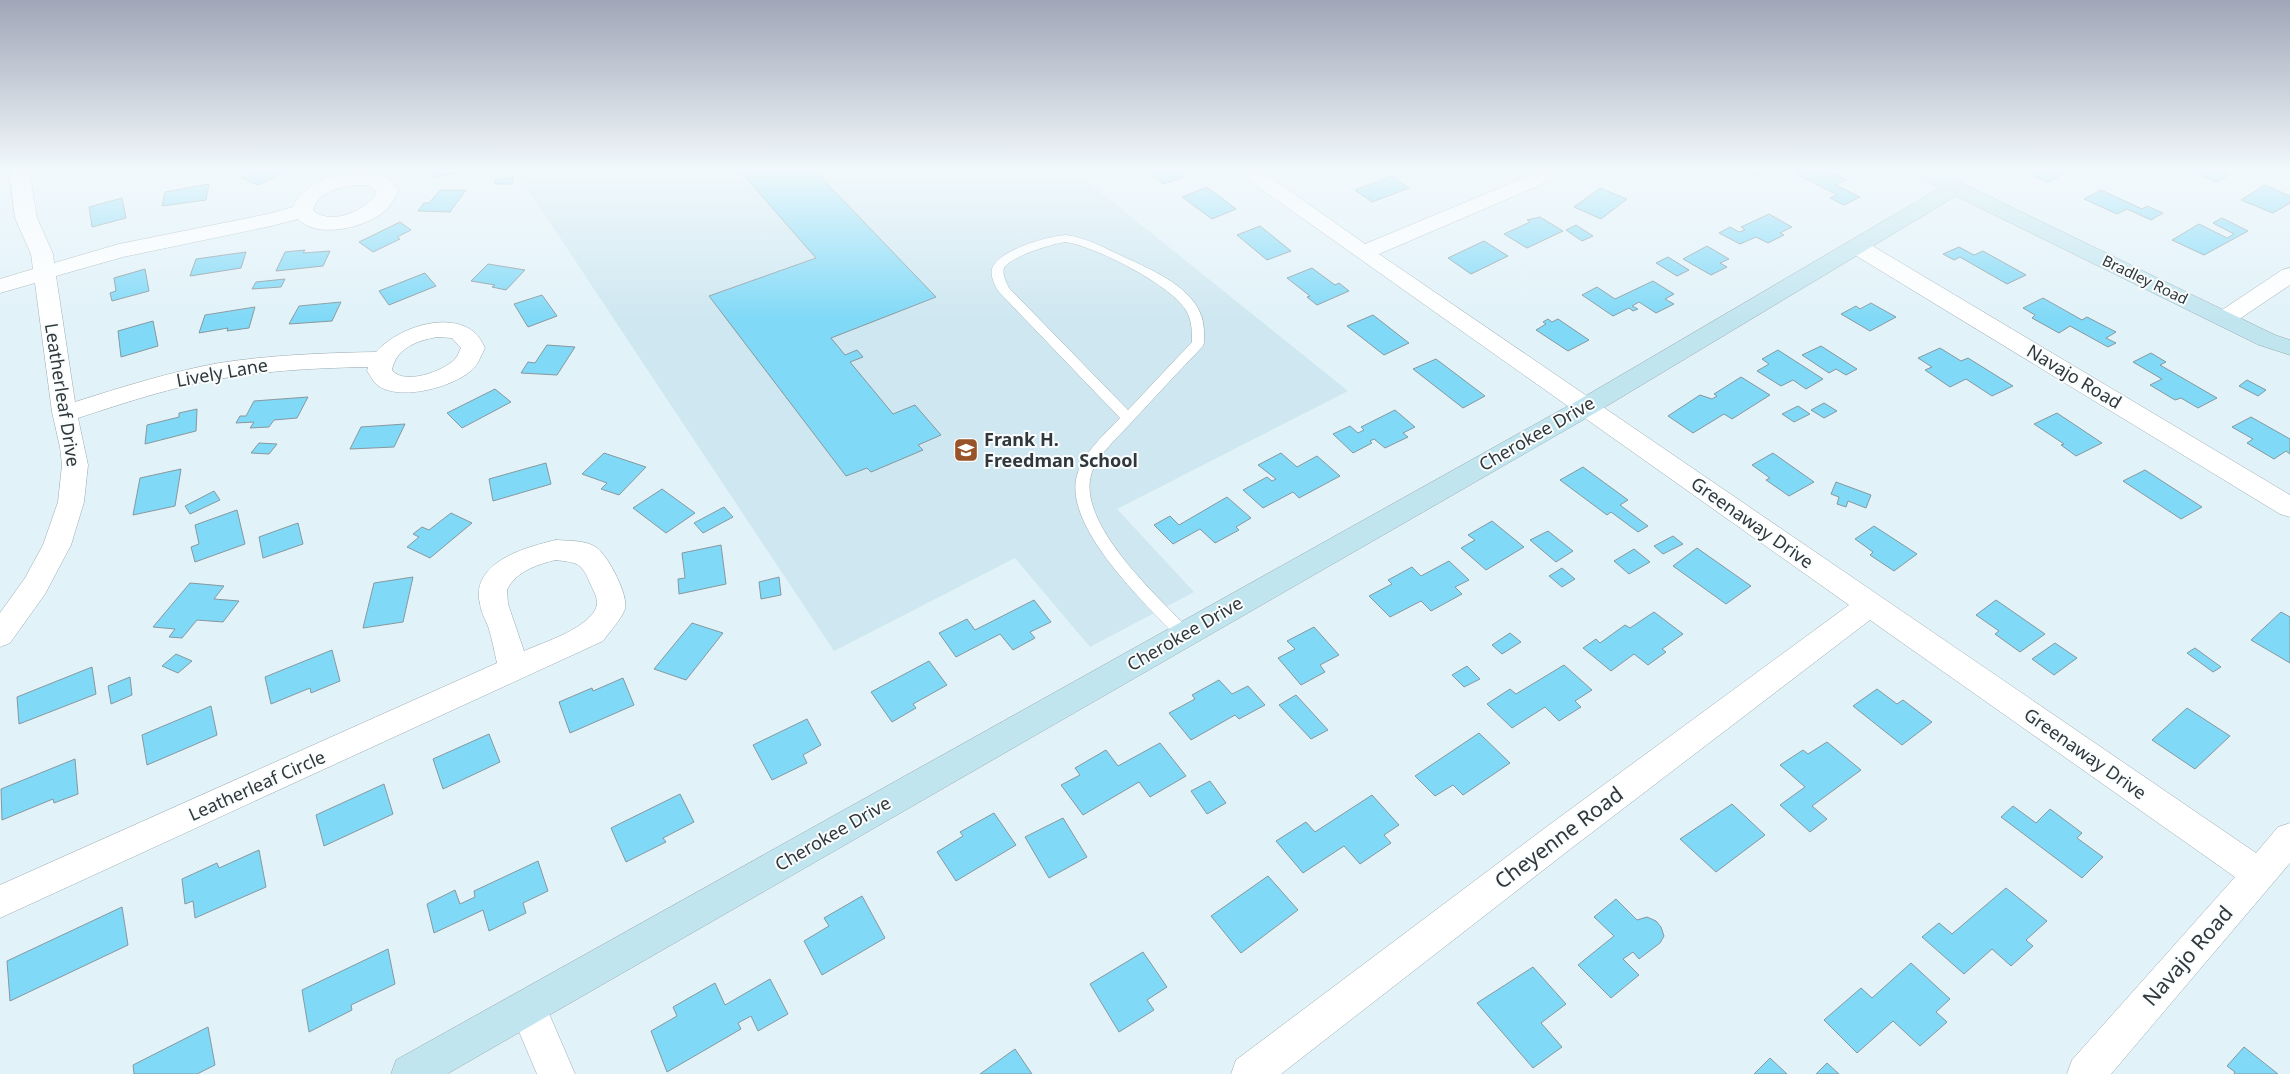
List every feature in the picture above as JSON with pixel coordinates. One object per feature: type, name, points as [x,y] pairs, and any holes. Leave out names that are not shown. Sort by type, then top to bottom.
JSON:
[{"type":"street","name":"Leatherleaf Drive","points":[[5,621],[35,586],[57,544],[71,502],[75,465],[65,414],[45,273],[39,245],[27,220]]},
{"type":"street","points":[[0,286],[119,251],[270,220]]},
{"type":"street","name":"Greenaway Drive","points":[[1316,220],[2259,874]]},
{"type":"street","points":[[1363,254],[1442,220]]},
{"type":"street","name":"Cherokee Drive","points":[[410,1074],[1586,407],[1902,220]]},
{"type":"street","name":"Bradley Road","points":[[2023,220],[2267,340],[2290,348]]},
{"type":"street","name":"Navajo Road","points":[[1858,247],[2290,507]]},
{"type":"street","points":[[2224,319],[2290,275]]},
{"type":"street","name":"Lively Lane","points":[[65,414],[160,384],[220,371],[291,362],[382,359]]},
{"type":"street","name":"Leatherleaf Circle","points":[[0,902],[514,669],[593,633],[606,617],[610,608],[611,598],[608,587],[592,559],[584,553],[566,550],[534,555],[509,568],[498,579],[493,590],[494,604],[504,628],[514,669]]},
{"type":"street","name":"Cheyenne Road","points":[[1250,1074],[1561,836],[1869,605]]},
{"type":"street","name":"Navajo Road","points":[[2086,1074],[2290,838]]},
{"type":"street","points":[[528,1008],[556,1074]]},
{"type":"lane","points":[[1128,418],[1003,289],[998,276],[999,265],[1013,256],[1049,241],[1070,238],[1158,278],[1186,300],[1198,322],[1198,344],[1102,446],[1085,472],[1083,491],[1087,510],[1107,551],[1185,635]]},
{"type":"shaded area","name":"Frank H. Freedman School","points":[[548,220],[1135,220],[1348,391],[1117,509],[1194,592],[1090,647],[1015,558],[834,651]]},
{"type":"building","points":[[91,220],[118,220],[92,227]]},
{"type":"building","points":[[783,220],[862,220],[936,297],[831,338],[845,355],[857,350],[863,357],[850,362],[893,414],[915,405],[941,435],[918,445],[923,450],[871,472],[867,468],[846,476],[709,296],[816,258]]},
{"type":"building","points":[[1527,220],[1545,220],[1563,231],[1527,248],[1504,234],[1530,222]]},
{"type":"building","points":[[1756,220],[1780,220],[1792,227],[1780,233],[1784,235],[1768,243],[1756,237],[1740,244],[1719,233],[1730,227],[1739,232],[1745,230],[1741,227]]},
{"type":"building","points":[[2218,220],[2226,220],[2248,231],[2204,255],[2172,240],[2199,224],[2227,238],[2234,234],[2213,223]]},
{"type":"building","points":[[400,222],[411,230],[397,237],[400,239],[373,252],[359,242]]},
{"type":"building","points":[[1576,225],[1593,236],[1582,241],[1566,230]]},
{"type":"building","points":[[1260,226],[1291,251],[1267,260],[1237,235]]},
{"type":"building","points":[[1484,241],[1508,256],[1471,274],[1448,258]]},
{"type":"building","points":[[1707,246],[1729,259],[1720,263],[1727,267],[1711,275],[1683,259]]},
{"type":"building","points":[[1959,247],[1974,255],[1983,251],[2026,275],[2007,284],[1960,257],[1954,260],[1943,254]]},
{"type":"building","points":[[305,250],[303,253],[330,251],[323,266],[276,271],[285,252]]},
{"type":"building","points":[[246,252],[241,268],[190,276],[196,259]]},
{"type":"building","points":[[1668,257],[1689,270],[1677,276],[1656,263]]},
{"type":"building","points":[[488,264],[525,270],[506,290],[492,287],[495,285],[471,281]]},
{"type":"building","points":[[1312,268],[1335,285],[1339,283],[1349,291],[1317,305],[1307,297],[1310,296],[1287,278]]},
{"type":"building","points":[[145,269],[149,291],[112,301],[110,293],[116,291],[114,278]]},
{"type":"building","points":[[425,273],[436,286],[389,305],[379,291]]},
{"type":"building","points":[[285,279],[281,287],[252,289],[256,282]]},
{"type":"building","points":[[1653,281],[1674,294],[1665,299],[1674,304],[1656,313],[1639,302],[1632,306],[1638,309],[1633,311],[1629,308],[1613,316],[1582,295],[1597,287],[1615,299]]},
{"type":"building","points":[[542,295],[557,316],[528,327],[514,304]]},
{"type":"building","points":[[2043,298],[2082,320],[2087,317],[2116,332],[2106,338],[2116,343],[2108,347],[2070,326],[2059,333],[2032,318],[2035,315],[2023,308]]},
{"type":"building","points":[[341,302],[332,321],[289,324],[299,306]]},
{"type":"building","points":[[1871,303],[1896,317],[1870,331],[1841,314],[1856,306],[1860,309]]},
{"type":"building","points":[[255,307],[249,328],[227,331],[228,328],[199,333],[205,315]]},
{"type":"building","points":[[1373,315],[1409,343],[1384,355],[1347,326]]},
{"type":"building","points":[[1548,319],[1552,322],[1558,319],[1589,340],[1568,351],[1536,330],[1546,324],[1543,322]]},
{"type":"building","points":[[153,321],[158,346],[121,357],[118,331]]},
{"type":"building","points":[[547,345],[575,347],[557,375],[521,373],[528,362],[535,363]]},
{"type":"building","points":[[1821,346],[1857,369],[1846,375],[1836,369],[1829,373],[1802,355]]},
{"type":"building","points":[[1940,348],[1961,361],[1968,358],[2013,386],[1992,396],[1966,379],[1950,387],[1925,370],[1932,367],[1918,358]]},
{"type":"building","points":[[1778,350],[1823,379],[1806,389],[1793,380],[1781,386],[1757,371],[1769,364],[1762,359]]},
{"type":"building","points":[[2151,353],[2166,362],[2160,365],[2217,398],[2198,408],[2181,398],[2175,400],[2150,385],[2162,379],[2133,362]]},
{"type":"building","points":[[1436,359],[1485,396],[1463,408],[1413,369]]},
{"type":"building","points":[[1741,377],[1770,395],[1732,419],[1724,414],[1693,433],[1668,416],[1700,395],[1712,399],[1717,396],[1714,394]]},
{"type":"building","points":[[2247,380],[2266,390],[2258,396],[2239,386]]},
{"type":"building","points":[[495,389],[511,402],[462,428],[447,413]]},
{"type":"building","points":[[308,397],[297,418],[274,420],[269,427],[250,428],[254,422],[236,423],[240,416],[246,416],[254,401]]},
{"type":"building","points":[[1824,403],[1837,411],[1824,418],[1811,410]]},
{"type":"building","points":[[1798,406],[1810,414],[1794,422],[1782,414]]},
{"type":"building","points":[[197,409],[196,431],[145,444],[147,425],[179,417],[179,413]]},
{"type":"building","points":[[1395,410],[1415,427],[1403,433],[1408,437],[1385,448],[1374,439],[1370,441],[1372,443],[1353,453],[1333,434],[1350,426],[1358,433],[1364,430],[1361,427]]},
{"type":"building","points":[[2057,413],[2102,443],[2076,456],[2061,445],[2064,444],[2034,424]]},
{"type":"building","points":[[2251,417],[2290,439],[2290,454],[2286,451],[2274,459],[2247,443],[2253,439],[2232,427]]},
{"type":"building","points":[[405,424],[394,447],[350,449],[361,427]]},
{"type":"building","points":[[259,443],[277,444],[269,454],[251,453]]},
{"type":"building","points":[[604,453],[646,467],[619,495],[601,489],[607,483],[582,474]]},
{"type":"building","points":[[1281,453],[1297,467],[1317,456],[1340,476],[1299,498],[1293,492],[1263,508],[1243,490],[1267,477],[1272,481],[1276,479],[1258,465]]},
{"type":"building","points":[[1773,453],[1814,482],[1789,496],[1766,480],[1770,478],[1752,465]]},
{"type":"building","points":[[546,463],[551,484],[493,501],[489,479]]},
{"type":"building","points":[[1583,467],[1628,500],[1620,505],[1648,526],[1638,532],[1611,512],[1607,515],[1560,480]]},
{"type":"building","points":[[181,469],[175,506],[133,515],[140,478]]},
{"type":"building","points":[[2145,470],[2202,507],[2181,519],[2123,481]]},
{"type":"building","points":[[1836,482],[1871,495],[1866,508],[1848,501],[1846,507],[1837,504],[1839,497],[1831,494]]},
{"type":"building","points":[[662,489],[695,513],[666,533],[633,508]]},
{"type":"building","points":[[214,491],[220,500],[190,514],[185,506]]},
{"type":"building","points":[[1227,497],[1251,518],[1236,527],[1239,530],[1215,543],[1200,529],[1173,544],[1154,525],[1170,516],[1179,525]]},
{"type":"building","points":[[724,507],[733,517],[703,533],[694,523]]},
{"type":"building","points":[[237,510],[245,544],[195,562],[191,547],[199,544],[195,525]]},
{"type":"building","points":[[451,513],[472,523],[430,558],[407,547],[419,537],[413,534],[422,527],[429,530]]},
{"type":"building","points":[[1492,521],[1524,547],[1486,570],[1461,548],[1475,540],[1468,535]]},
{"type":"building","points":[[298,523],[303,544],[263,558],[259,537]]},
{"type":"building","points":[[1874,526],[1917,554],[1894,571],[1870,555],[1873,552],[1855,539]]},
{"type":"building","points":[[1548,531],[1573,551],[1556,562],[1530,540]]},
{"type":"building","points":[[1673,536],[1683,544],[1663,554],[1654,546]]},
{"type":"building","points":[[721,545],[726,584],[679,594],[678,579],[685,578],[682,553]]},
{"type":"building","points":[[1697,548],[1751,586],[1726,604],[1673,566]]},
{"type":"building","points":[[1634,549],[1650,562],[1629,574],[1614,561]]},
{"type":"building","points":[[1449,561],[1469,580],[1455,587],[1462,594],[1431,611],[1421,601],[1390,617],[1369,596],[1392,584],[1388,580],[1412,567],[1421,576]]},
{"type":"building","points":[[1562,568],[1575,579],[1562,587],[1549,576]]},
{"type":"building","points":[[413,577],[403,622],[363,628],[374,583]]},
{"type":"building","points":[[779,577],[781,595],[761,599],[759,582]]},
{"type":"building","points":[[190,583],[224,586],[214,599],[239,601],[223,622],[197,620],[182,638],[169,637],[175,629],[153,627]]},
{"type":"building","points":[[1034,600],[1051,622],[1030,632],[1035,638],[1013,650],[1000,634],[956,657],[939,633],[967,619],[975,630]]},
{"type":"building","points":[[1996,600],[2045,634],[2020,652],[1995,634],[1999,631],[1976,615]]},
{"type":"building","points":[[1654,612],[1683,634],[1662,649],[1666,652],[1648,665],[1634,654],[1611,671],[1583,648],[1596,639],[1600,643],[1625,625],[1630,628]]},
{"type":"building","points":[[2281,612],[2290,617],[2290,663],[2251,640]]},
{"type":"building","points":[[692,623],[723,633],[686,680],[654,669]]},
{"type":"building","points":[[1314,627],[1339,655],[1320,665],[1325,672],[1301,685],[1278,658],[1295,649],[1287,641]]},
{"type":"building","points":[[1510,633],[1521,642],[1502,654],[1492,645]]},
{"type":"building","points":[[2055,643],[2077,658],[2054,675],[2032,659]]},
{"type":"building","points":[[2195,648],[2221,667],[2213,672],[2187,653]]},
{"type":"building","points":[[332,650],[340,681],[311,693],[310,688],[271,704],[265,677]]},
{"type":"building","points":[[176,654],[192,661],[178,673],[162,666]]},
{"type":"building","points":[[929,661],[947,685],[913,704],[916,708],[892,722],[871,692]]},
{"type":"building","points":[[1564,665],[1592,690],[1575,701],[1581,707],[1559,721],[1545,707],[1512,728],[1487,704],[1510,689],[1516,694]]},
{"type":"building","points":[[1467,666],[1480,679],[1464,687],[1452,675]]},
{"type":"building","points":[[92,667],[96,694],[19,724],[17,697]]},
{"type":"building","points":[[130,677],[132,695],[111,704],[108,686]]},
{"type":"building","points":[[623,678],[634,705],[570,733],[559,702],[592,688],[593,691]]},
{"type":"building","points":[[1219,680],[1232,694],[1248,686],[1265,705],[1239,719],[1235,715],[1191,740],[1169,713],[1195,699],[1192,695]]},
{"type":"building","points":[[1877,689],[1897,704],[1903,700],[1932,722],[1902,745],[1853,706]]},
{"type":"building","points":[[1296,695],[1328,730],[1311,739],[1279,705]]},
{"type":"building","points":[[211,706],[217,735],[147,765],[142,735]]},
{"type":"building","points":[[2187,708],[2230,736],[2195,769],[2152,740]]},
{"type":"building","points":[[807,719],[821,745],[803,755],[807,763],[772,780],[753,745]]},
{"type":"building","points":[[1479,733],[1510,763],[1463,795],[1453,785],[1435,796],[1415,776]]},
{"type":"building","points":[[489,734],[500,762],[443,789],[433,759]]},
{"type":"building","points":[[1827,742],[1861,770],[1812,806],[1827,819],[1810,832],[1780,805],[1805,787],[1780,765],[1803,750],[1808,754]]},
{"type":"building","points":[[1160,743],[1186,776],[1150,797],[1139,782],[1083,815],[1061,785],[1080,775],[1075,768],[1106,750],[1118,766]]},
{"type":"building","points":[[75,759],[78,794],[54,803],[53,799],[2,820],[1,789]]},
{"type":"building","points":[[1210,781],[1226,803],[1207,814],[1191,791]]},
{"type":"building","points":[[384,784],[393,814],[324,846],[316,815]]},
{"type":"building","points":[[680,794],[694,822],[663,838],[666,842],[626,862],[611,828]]},
{"type":"building","points":[[1372,795],[1399,825],[1384,835],[1391,843],[1360,864],[1344,846],[1303,873],[1276,841],[1306,822],[1315,832]]},
{"type":"building","points":[[1732,804],[1765,835],[1716,872],[1680,839]]},
{"type":"building","points":[[2013,806],[2036,823],[2050,809],[2082,833],[2077,838],[2103,857],[2082,878],[2001,817]]},
{"type":"building","points":[[994,813],[1016,845],[956,881],[937,852],[963,836],[960,832]]},
{"type":"building","points":[[1063,818],[1087,857],[1049,878],[1025,837]]},
{"type":"building","points":[[259,850],[266,887],[195,918],[193,901],[185,904],[182,879],[217,863],[219,868]]},
{"type":"building","points":[[538,861],[548,891],[523,903],[526,913],[489,931],[483,910],[434,933],[427,904],[455,890],[460,904],[475,897],[474,891]]},
{"type":"building","points":[[1268,876],[1298,910],[1241,953],[1211,916]]},
{"type":"building","points":[[2006,888],[2047,921],[2026,940],[2033,946],[2011,966],[1992,949],[1964,974],[1922,937],[1939,923],[1952,934]]},
{"type":"building","points":[[862,896],[885,938],[822,975],[804,941],[829,926],[824,918]]},
{"type":"building","points":[[1616,899],[1637,920],[1647,917],[1656,921],[1661,927],[1664,936],[1660,943],[1639,959],[1633,952],[1623,959],[1639,975],[1611,998],[1578,965],[1614,936],[1594,917]]},
{"type":"building","points":[[122,907],[128,945],[10,1001],[7,961]]},
{"type":"building","points":[[388,949],[395,984],[351,1005],[352,1010],[309,1032],[302,990]]},
{"type":"building","points":[[1143,952],[1167,987],[1147,1000],[1154,1010],[1119,1032],[1090,984]]},
{"type":"building","points":[[1911,963],[1950,999],[1936,1012],[1947,1022],[1920,1046],[1893,1021],[1857,1053],[1824,1020],[1861,988],[1872,998]]},
{"type":"building","points":[[1533,967],[1566,1004],[1541,1023],[1562,1047],[1533,1068],[1477,1003]]},
{"type":"building","points":[[770,979],[788,1014],[758,1031],[751,1016],[738,1023],[741,1029],[667,1072],[651,1031],[677,1016],[673,1007],[715,983],[725,1005]]},
{"type":"building","points":[[208,1027],[215,1065],[197,1074],[134,1074],[133,1065]]},
{"type":"building","points":[[2244,1047],[2278,1074],[2234,1074],[2235,1072],[2227,1066]]},
{"type":"building","points":[[1015,1049],[1032,1074],[980,1074]]},
{"type":"building","points":[[1770,1058],[1787,1074],[1754,1074]]},
{"type":"building","points":[[1827,1063],[1839,1074],[1816,1074]]},
{"type":"place","name":"Frank H. Freedman School","points":[[966,450]]}]
